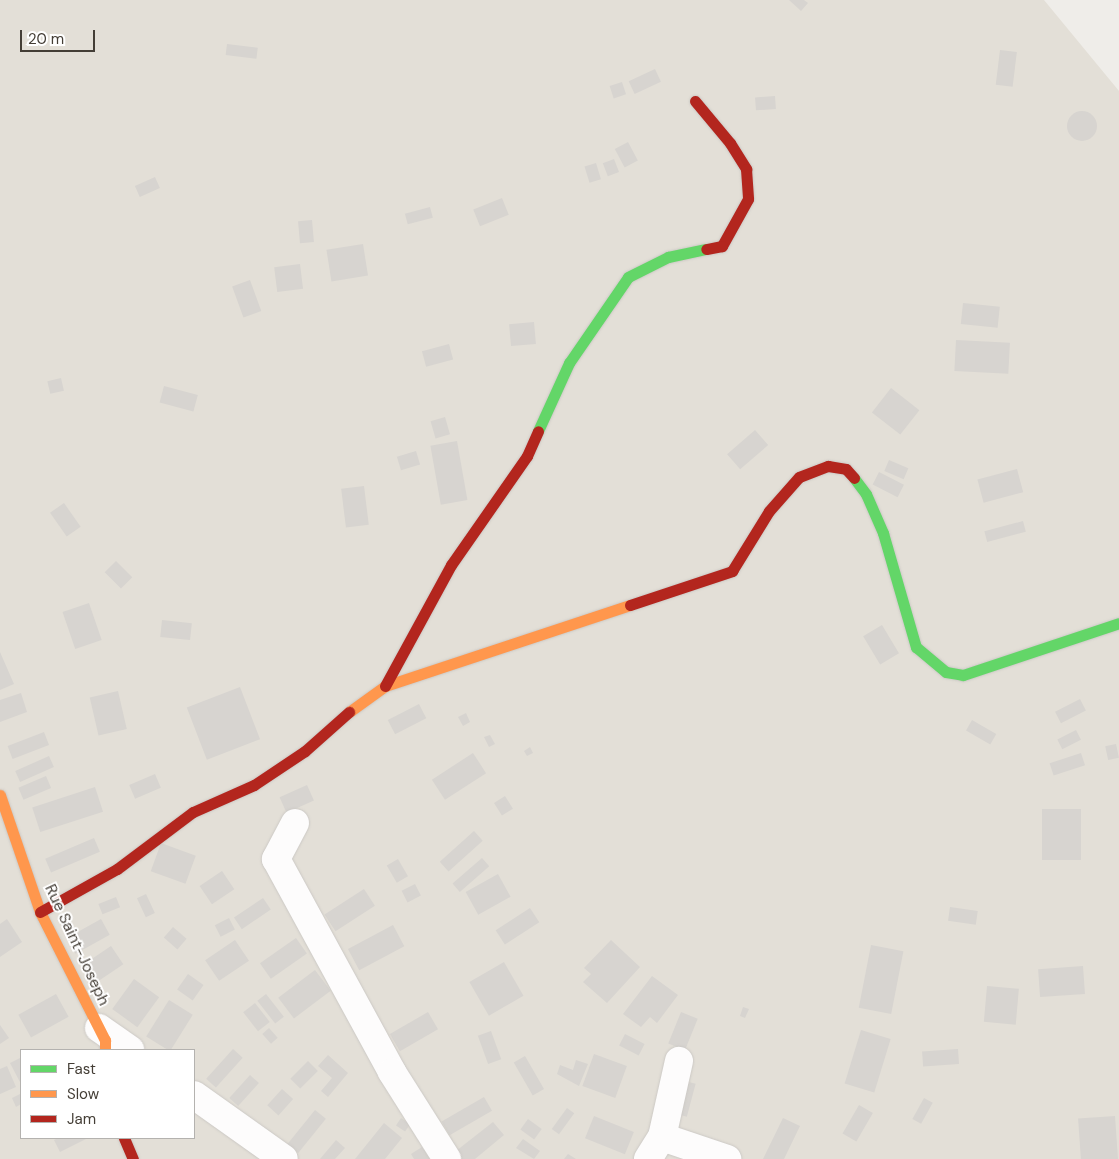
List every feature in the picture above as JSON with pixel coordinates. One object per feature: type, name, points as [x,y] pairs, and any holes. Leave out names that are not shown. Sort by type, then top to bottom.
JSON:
[{"type":"street","points":[[385,686],[451,565],[527,456],[569,363],[628,276],[668,257],[722,246],[748,199],[746,169],[730,144],[695,101]]},
{"type":"street","points":[[40,912],[117,869],[193,812],[254,785],[305,751],[357,705],[385,686],[732,571],[769,511],[799,477],[828,466],[846,469],[866,494],[883,533],[916,647],[946,672],[963,676],[1119,624]]},
{"type":"street","name":"Rue Saint-Joseph","points":[[1,805],[40,912],[102,1039]]},
{"type":"street","points":[[295,823],[276,859],[392,1072],[448,1159]]},
{"type":"street","points":[[102,1039],[127,1049]]},
{"type":"street","points":[[679,1061],[655,1148],[727,1159]]},
{"type":"street","points":[[195,1096],[284,1159]]},
{"type":"street","points":[[124,1139],[133,1159]]},
{"type":"shaded area","points":[[0,0],[1044,0],[1119,91],[1119,1159],[0,1159]]},
{"type":"building","points":[[789,0],[804,0],[808,3],[801,11]]},
{"type":"building","points":[[227,44],[258,48],[256,59],[226,55]]},
{"type":"building","points":[[1000,50],[1017,52],[1013,87],[996,85]]},
{"type":"building","points":[[655,69],[661,82],[635,94],[629,81]]},
{"type":"building","points":[[622,82],[626,94],[614,98],[610,86]]},
{"type":"building","points":[[775,96],[776,109],[756,110],[755,97]]},
{"type":"building","points":[[1082,111],[1093,115],[1097,126],[1093,137],[1082,141],[1071,137],[1067,126],[1071,115]]},
{"type":"building","points":[[628,142],[638,161],[625,168],[615,149]]},
{"type":"building","points":[[614,159],[619,172],[608,176],[603,163]]},
{"type":"building","points":[[596,163],[601,179],[589,183],[585,167]]},
{"type":"building","points":[[155,177],[160,188],[140,197],[135,186]]},
{"type":"building","points":[[502,198],[509,215],[480,226],[473,210]]},
{"type":"building","points":[[430,207],[433,218],[408,224],[405,214]]},
{"type":"building","points":[[312,220],[314,242],[300,243],[298,221]]},
{"type":"building","points":[[363,244],[368,276],[331,281],[326,250]]},
{"type":"building","points":[[300,264],[303,289],[277,292],[274,267]]},
{"type":"building","points":[[250,280],[261,311],[243,318],[232,286]]},
{"type":"building","points":[[963,303],[1000,307],[998,328],[961,324]]},
{"type":"building","points":[[534,322],[536,344],[511,346],[509,324]]},
{"type":"building","points":[[956,340],[1010,343],[1008,374],[954,371]]},
{"type":"building","points":[[449,344],[453,359],[426,367],[422,351]]},
{"type":"building","points":[[61,378],[64,391],[50,394],[47,381]]},
{"type":"building","points":[[164,386],[198,395],[193,411],[160,402]]},
{"type":"building","points":[[891,388],[919,410],[900,435],[872,412]]},
{"type":"building","points":[[445,417],[450,434],[436,438],[431,421]]},
{"type":"building","points":[[755,430],[768,445],[740,469],[727,454]]},
{"type":"building","points":[[457,441],[467,500],[441,505],[430,446]]},
{"type":"building","points":[[416,451],[420,464],[401,470],[397,457]]},
{"type":"building","points":[[889,460],[908,468],[904,479],[884,471]]},
{"type":"building","points":[[1017,469],[1023,492],[984,503],[977,480]]},
{"type":"building","points":[[879,472],[904,485],[898,497],[873,484]]},
{"type":"building","points":[[364,486],[369,525],[346,528],[341,489]]},
{"type":"building","points":[[64,503],[81,527],[67,537],[50,513]]},
{"type":"building","points":[[1023,521],[1026,532],[987,542],[984,531]]},
{"type":"building","points":[[116,561],[132,577],[121,589],[105,572]]},
{"type":"building","points":[[89,603],[102,640],[75,649],[63,612]]},
{"type":"building","points":[[162,620],[192,623],[190,640],[160,637]]},
{"type":"building","points":[[882,625],[899,653],[880,665],[863,636]]},
{"type":"building","points":[[0,652],[14,684],[0,690]]},
{"type":"building","points":[[240,687],[260,739],[207,760],[187,707]]},
{"type":"building","points":[[118,691],[127,729],[99,736],[90,698]]},
{"type":"building","points":[[21,693],[27,712],[0,722],[0,700]]},
{"type":"building","points":[[1080,699],[1086,711],[1061,723],[1055,712]]},
{"type":"building","points":[[419,704],[426,718],[395,734],[388,720]]},
{"type":"building","points":[[466,713],[470,722],[463,726],[458,717]]},
{"type":"building","points":[[972,720],[996,734],[990,744],[966,730]]},
{"type":"building","points":[[1076,730],[1081,740],[1062,749],[1057,740]]},
{"type":"building","points":[[44,732],[49,745],[13,759],[8,746]]},
{"type":"building","points":[[490,735],[495,744],[489,747],[484,737]]},
{"type":"building","points":[[1116,744],[1119,758],[1108,760],[1105,746]]},
{"type":"building","points":[[530,747],[533,753],[527,756],[524,751]]},
{"type":"building","points":[[473,753],[486,773],[445,800],[432,780]]},
{"type":"building","points":[[1081,753],[1085,765],[1054,776],[1050,763]]},
{"type":"building","points":[[49,756],[54,767],[20,782],[15,771]]},
{"type":"building","points":[[155,774],[161,788],[135,799],[129,785]]},
{"type":"building","points":[[46,776],[51,788],[23,800],[18,788]]},
{"type":"building","points":[[307,785],[314,801],[287,813],[280,797]]},
{"type":"building","points":[[95,787],[103,812],[40,832],[32,807]]},
{"type":"building","points":[[505,796],[513,809],[502,816],[494,803]]},
{"type":"building","points":[[1042,809],[1081,809],[1081,860],[1042,860]]},
{"type":"building","points":[[474,831],[483,841],[449,871],[440,862]]},
{"type":"building","points":[[94,838],[100,852],[51,873],[45,859]]},
{"type":"building","points":[[161,843],[196,856],[186,884],[151,871]]},
{"type":"building","points":[[482,858],[489,866],[460,892],[453,884]]},
{"type":"building","points":[[398,859],[408,876],[397,883],[387,866]]},
{"type":"building","points":[[222,871],[234,889],[212,904],[200,886]]},
{"type":"building","points":[[498,874],[511,897],[478,915],[466,892]]},
{"type":"building","points":[[415,884],[421,896],[408,902],[402,891]]},
{"type":"building","points":[[364,889],[375,906],[335,931],[325,915]]},
{"type":"building","points":[[146,894],[155,913],[146,917],[137,898]]},
{"type":"building","points":[[116,897],[120,907],[103,914],[98,904]]},
{"type":"building","points":[[263,898],[271,910],[242,929],[234,918]]},
{"type":"building","points":[[950,907],[978,911],[976,925],[948,921]]},
{"type":"building","points":[[530,908],[539,922],[505,945],[496,930]]},
{"type":"building","points":[[229,918],[235,930],[221,937],[215,925]]},
{"type":"building","points":[[7,919],[22,942],[0,957],[0,924]]},
{"type":"building","points":[[101,919],[110,935],[76,954],[67,938]]},
{"type":"building","points":[[393,925],[404,946],[359,970],[348,949]]},
{"type":"building","points":[[173,927],[187,939],[177,949],[164,938]]},
{"type":"building","points":[[296,938],[307,954],[271,979],[260,963]]},
{"type":"building","points":[[235,940],[249,961],[219,981],[205,960]]},
{"type":"building","points":[[611,940],[640,967],[607,1003],[583,982],[591,974],[584,968]]},
{"type":"building","points":[[871,945],[903,951],[891,1014],[859,1008]]},
{"type":"building","points":[[111,946],[123,964],[98,981],[86,963]]},
{"type":"building","points":[[504,962],[524,996],[489,1016],[469,982]]},
{"type":"building","points":[[1083,966],[1085,994],[1040,997],[1038,969]]},
{"type":"building","points":[[315,970],[331,991],[294,1018],[278,998]]},
{"type":"building","points":[[188,974],[204,985],[193,1000],[177,990]]},
{"type":"building","points":[[652,976],[678,995],[657,1023],[650,1017],[641,1027],[623,1014]]},
{"type":"building","points":[[134,979],[159,997],[137,1027],[112,1009]]},
{"type":"building","points":[[987,986],[1019,989],[1016,1025],[984,1022]]},
{"type":"building","points":[[56,994],[69,1017],[31,1038],[18,1015]]},
{"type":"building","points":[[266,994],[284,1017],[275,1024],[257,1001]]},
{"type":"building","points":[[169,1000],[193,1015],[171,1049],[166,1049],[146,1036]]},
{"type":"building","points":[[255,1003],[270,1022],[258,1031],[243,1012]]},
{"type":"building","points":[[743,1007],[749,1009],[745,1018],[740,1016]]},
{"type":"building","points":[[428,1012],[438,1029],[400,1051],[390,1034]]},
{"type":"building","points":[[681,1012],[698,1019],[685,1050],[668,1044]]},
{"type":"building","points":[[0,1025],[9,1038],[0,1044]]},
{"type":"building","points":[[269,1028],[278,1038],[271,1044],[262,1034]]},
{"type":"building","points":[[861,1030],[891,1039],[874,1093],[845,1084]]},
{"type":"building","points":[[491,1031],[501,1059],[488,1064],[478,1036]]},
{"type":"building","points":[[625,1034],[645,1044],[639,1056],[619,1046]]},
{"type":"building","points":[[233,1049],[243,1058],[216,1087],[206,1079]]},
{"type":"building","points":[[958,1049],[959,1064],[923,1066],[922,1052]]},
{"type":"building","points":[[594,1054],[627,1066],[615,1098],[582,1086]]},
{"type":"building","points":[[328,1055],[348,1073],[328,1097],[321,1091],[332,1078],[318,1066]]},
{"type":"building","points":[[525,1056],[544,1089],[533,1095],[514,1062]]},
{"type":"building","points":[[20,1058],[20,1082],[10,1063]]},
{"type":"building","points":[[576,1060],[588,1064],[579,1086],[557,1074],[560,1065],[573,1070]]},
{"type":"building","points":[[308,1061],[318,1071],[300,1089],[290,1079]]},
{"type":"building","points":[[7,1066],[16,1087],[0,1094],[0,1069]]},
{"type":"building","points":[[250,1075],[259,1083],[238,1106],[229,1098]]},
{"type":"building","points":[[685,1081],[696,1084],[687,1117],[676,1114]]},
{"type":"building","points":[[282,1089],[293,1099],[278,1115],[267,1105]]},
{"type":"building","points":[[20,1094],[20,1105],[16,1107],[12,1098]]},
{"type":"building","points":[[484,1097],[492,1111],[450,1135],[442,1122]]},
{"type":"building","points":[[924,1098],[933,1103],[921,1124],[912,1119]]},
{"type":"building","points":[[859,1105],[873,1113],[856,1142],[842,1134]]},
{"type":"building","points":[[567,1108],[574,1113],[559,1134],[552,1129]]},
{"type":"building","points":[[315,1110],[326,1119],[298,1153],[287,1144]]},
{"type":"building","points":[[594,1116],[634,1132],[625,1154],[585,1138]]},
{"type":"building","points":[[1115,1116],[1118,1159],[1081,1159],[1078,1119]]},
{"type":"building","points":[[401,1118],[410,1124],[405,1132],[396,1125]]},
{"type":"building","points":[[783,1118],[800,1126],[784,1159],[763,1159]]},
{"type":"building","points":[[528,1119],[542,1129],[534,1140],[520,1130]]},
{"type":"building","points":[[493,1122],[504,1135],[475,1159],[462,1159],[456,1151]]},
{"type":"building","points":[[384,1123],[402,1138],[385,1159],[355,1159]]},
{"type":"building","points":[[56,1139],[86,1139],[60,1152],[54,1140]]},
{"type":"building","points":[[523,1139],[540,1151],[534,1159],[516,1148]]},
{"type":"building","points":[[336,1140],[345,1148],[335,1159],[320,1159]]},
{"type":"building","points":[[422,1147],[430,1159],[414,1159],[411,1154]]},
{"type":"building","points":[[568,1154],[576,1159],[564,1159]]},
{"type":"traffic: fast","points":[[538,431],[569,363],[628,277],[668,257],[706,249]]},
{"type":"traffic: fast","points":[[854,478],[866,494],[883,533],[916,647],[946,672],[963,675],[1119,623]]},
{"type":"traffic: slow","points":[[349,712],[385,686],[630,605]]},
{"type":"traffic: slow","points":[[0,795],[40,912],[105,1040],[105,1049]]},
{"type":"traffic: jam","points":[[695,101],[730,143],[746,169],[748,199],[722,246],[706,249]]},
{"type":"traffic: jam","points":[[385,686],[451,565],[527,456],[538,431]]},
{"type":"traffic: jam","points":[[630,605],[732,571],[769,511],[799,477],[828,466],[846,469],[854,478]]},
{"type":"traffic: jam","points":[[40,912],[117,869],[193,812],[254,785],[305,751],[349,712]]},
{"type":"traffic: jam","points":[[124,1139],[133,1159]]}]
